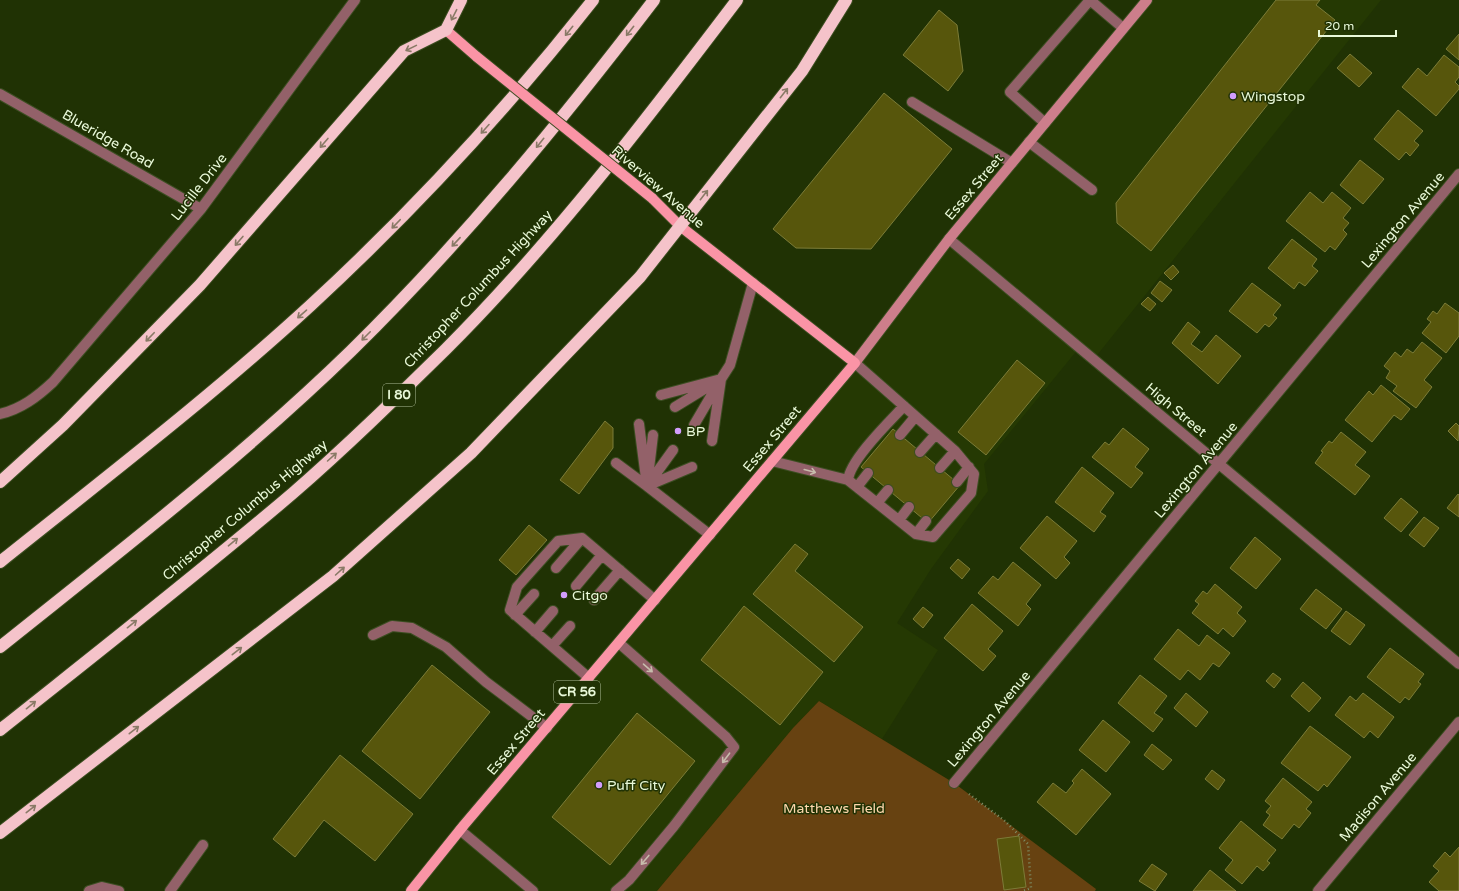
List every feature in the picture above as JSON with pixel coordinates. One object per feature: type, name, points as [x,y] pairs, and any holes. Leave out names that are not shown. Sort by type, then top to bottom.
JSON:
[{"type":"highway","points":[[0,482],[63,425],[200,285],[404,51],[446,30],[461,0]]},
{"type":"highway","points":[[0,562],[241,367],[310,306],[378,242],[443,175],[506,106],[594,0]]},
{"type":"highway","points":[[0,647],[212,476],[282,415],[351,351],[479,217],[539,145],[654,0]]},
{"type":"highway","name":"Christopher Columbus Highway","points":[[0,730],[211,561],[294,491],[377,416],[448,347],[519,271],[591,188],[737,0]]},
{"type":"highway","points":[[0,833],[333,576],[471,453],[640,276],[802,71],[846,0]]},
{"type":"main road","name":"Essex Street","points":[[411,891],[460,830],[855,363],[949,239],[1147,0]]},
{"type":"main road","name":"Riverview Avenue","points":[[446,30],[477,57],[652,198],[680,226],[855,363]]},
{"type":"street","name":"Lucille Drive","points":[[0,414],[11,411],[36,398],[53,382],[201,209],[355,0]]},
{"type":"street","points":[[1046,123],[1010,92],[1090,0],[1123,28]]},
{"type":"street","name":"Blueridge Road","points":[[0,94],[201,209]]},
{"type":"street","points":[[912,102],[1012,163]]},
{"type":"street","points":[[1029,142],[1092,190]]},
{"type":"street","name":"Lexington Avenue","points":[[954,783],[1459,174]]},
{"type":"street","name":"High Street","points":[[949,239],[1459,664]]},
{"type":"street","points":[[694,425],[720,379],[730,365],[753,283]]},
{"type":"street","points":[[772,461],[848,480],[916,534],[933,536],[971,493],[974,474],[955,451],[855,363]]},
{"type":"street","points":[[661,395],[720,379]]},
{"type":"street","points":[[675,407],[720,379]]},
{"type":"street","points":[[712,441],[720,379]]},
{"type":"street","points":[[848,480],[848,473],[855,462],[904,406]]},
{"type":"street","points":[[900,435],[915,417]]},
{"type":"street","points":[[639,424],[647,486]]},
{"type":"street","points":[[920,452],[936,434]]},
{"type":"street","points":[[647,486],[653,435]]},
{"type":"street","points":[[647,486],[673,450]]},
{"type":"street","points":[[940,468],[955,451]]},
{"type":"street","points":[[616,463],[710,535]]},
{"type":"street","points":[[647,486],[692,467]]},
{"type":"street","points":[[957,482],[969,467]]},
{"type":"street","points":[[857,487],[868,473]]},
{"type":"street","points":[[877,503],[888,490]]},
{"type":"street","points":[[899,520],[909,507]]},
{"type":"street","points":[[916,534],[926,522]]},
{"type":"street","points":[[589,678],[510,610],[517,587],[558,541],[582,538],[655,600]]},
{"type":"street","points":[[556,568],[582,538]]},
{"type":"street","points":[[576,586],[602,555]]},
{"type":"street","points":[[594,600],[620,570]]},
{"type":"street","points":[[515,615],[534,594]]},
{"type":"street","points":[[535,632],[553,611]]},
{"type":"street","points":[[373,635],[392,626],[412,628],[446,647],[486,682],[547,728]]},
{"type":"street","points":[[552,646],[570,626]]},
{"type":"street","points":[[616,891],[629,880],[674,826],[734,747],[726,737],[619,643]]},
{"type":"street","name":"Madison Avenue","points":[[1318,891],[1459,722]]},
{"type":"street","points":[[460,830],[533,891]]},
{"type":"street","points":[[170,891],[203,845]]},
{"type":"street","points":[[89,891],[102,887],[119,891]]},
{"type":"path","points":[[954,783],[1006,821],[1028,844],[1031,888],[1023,891]]},
{"type":"shaded area","points":[[1147,0],[1381,0],[1094,359],[1079,348],[984,464],[988,491],[931,569],[897,623],[938,650],[882,739],[819,701],[793,728],[657,891],[412,891],[619,643]]},
{"type":"green space","name":"Matthews Field","points":[[819,701],[954,783],[1096,889],[1095,891],[657,891],[793,728]]},
{"type":"building","points":[[1276,0],[1320,0],[1316,5],[1335,20],[1151,251],[1117,223],[1116,203]]},
{"type":"building","points":[[939,10],[957,25],[963,71],[948,91],[903,55]]},
{"type":"building","points":[[1459,34],[1459,60],[1446,49]]},
{"type":"building","points":[[1350,54],[1372,73],[1359,87],[1337,68]]},
{"type":"building","points":[[1444,55],[1459,67],[1459,77],[1455,82],[1459,86],[1459,89],[1436,116],[1402,87],[1418,68],[1427,76]]},
{"type":"building","points":[[884,93],[952,149],[871,249],[796,248],[773,229]]},
{"type":"building","points":[[1398,110],[1423,131],[1414,141],[1419,145],[1410,156],[1406,152],[1399,160],[1374,139]]},
{"type":"building","points":[[1360,160],[1384,179],[1363,204],[1340,185]]},
{"type":"building","points":[[1310,192],[1323,203],[1332,192],[1351,208],[1343,218],[1349,223],[1343,230],[1347,234],[1335,250],[1330,246],[1325,252],[1286,221]]},
{"type":"building","points":[[1292,239],[1317,259],[1312,266],[1318,271],[1305,286],[1299,282],[1294,289],[1268,268]]},
{"type":"building","points":[[1173,265],[1179,272],[1171,280],[1164,273]]},
{"type":"building","points":[[1160,281],[1172,290],[1162,302],[1151,293]]},
{"type":"building","points":[[1252,283],[1281,305],[1273,315],[1277,318],[1269,327],[1265,324],[1257,333],[1229,311]]},
{"type":"building","points":[[1148,297],[1156,304],[1150,311],[1141,304]]},
{"type":"building","points":[[1445,303],[1459,313],[1459,336],[1446,353],[1422,333],[1431,322],[1427,319],[1433,311],[1437,314]]},
{"type":"building","points":[[1188,322],[1200,332],[1191,344],[1202,352],[1216,335],[1241,356],[1218,384],[1172,343]]},
{"type":"building","points":[[1422,342],[1442,358],[1424,380],[1432,387],[1416,408],[1393,391],[1397,386],[1386,378],[1390,371],[1384,366],[1395,352],[1401,357],[1407,349],[1413,353]]},
{"type":"building","points":[[1017,360],[1045,383],[986,455],[958,432]]},
{"type":"building","points":[[1381,385],[1410,409],[1401,420],[1394,415],[1372,442],[1345,420],[1369,391],[1373,395]]},
{"type":"building","points":[[605,421],[613,428],[613,448],[579,494],[560,480]]},
{"type":"building","points":[[1456,423],[1459,426],[1458,441],[1448,431]]},
{"type":"building","points":[[1123,428],[1149,449],[1135,467],[1143,473],[1131,488],[1092,457],[1105,442],[1109,445]]},
{"type":"building","points":[[893,429],[960,485],[928,523],[861,467]]},
{"type":"building","points":[[1341,432],[1366,452],[1355,465],[1370,476],[1355,495],[1315,463],[1323,452],[1321,451],[1329,441],[1332,443]]},
{"type":"building","points":[[1082,467],[1114,493],[1100,512],[1106,516],[1094,532],[1055,502]]},
{"type":"building","points":[[1458,494],[1459,495],[1459,517],[1447,508]]},
{"type":"building","points":[[1401,498],[1418,512],[1401,532],[1384,518]]},
{"type":"building","points":[[1047,516],[1077,541],[1064,557],[1070,563],[1056,579],[1020,548]]},
{"type":"building","points":[[1424,517],[1439,528],[1424,547],[1409,535]]},
{"type":"building","points":[[529,525],[547,540],[516,575],[499,560]]},
{"type":"building","points":[[1255,537],[1281,559],[1256,589],[1230,568]]},
{"type":"building","points":[[795,544],[808,554],[795,571],[863,627],[834,662],[753,594]]},
{"type":"building","points":[[958,559],[970,569],[962,579],[950,568]]},
{"type":"building","points":[[1013,562],[1041,585],[1026,604],[1031,609],[1018,626],[978,593],[993,576],[998,580]]},
{"type":"building","points":[[1215,584],[1242,607],[1237,613],[1246,621],[1233,637],[1223,628],[1218,634],[1192,613],[1199,604],[1195,601],[1203,591],[1207,594]]},
{"type":"building","points":[[1316,589],[1342,609],[1326,629],[1300,609]]},
{"type":"building","points":[[972,604],[1003,631],[988,649],[996,656],[983,671],[944,638]]},
{"type":"building","points":[[744,606],[823,672],[780,725],[701,660]]},
{"type":"building","points":[[923,607],[933,615],[923,628],[913,619]]},
{"type":"building","points":[[1346,611],[1365,625],[1350,645],[1331,631]]},
{"type":"building","points":[[1178,629],[1199,646],[1207,635],[1230,653],[1219,667],[1213,663],[1200,680],[1188,670],[1180,680],[1154,659]]},
{"type":"building","points":[[1390,648],[1424,674],[1418,682],[1421,684],[1409,700],[1405,697],[1400,703],[1367,677]]},
{"type":"building","points":[[432,665],[490,712],[420,799],[362,751]]},
{"type":"building","points":[[1273,673],[1281,679],[1274,688],[1266,681]]},
{"type":"building","points":[[1140,675],[1167,696],[1154,713],[1163,719],[1153,732],[1118,703]]},
{"type":"building","points":[[1303,682],[1321,698],[1309,712],[1291,696]]},
{"type":"building","points":[[1186,693],[1208,712],[1196,727],[1174,708]]},
{"type":"building","points":[[1363,693],[1394,717],[1378,738],[1370,731],[1364,738],[1335,715],[1350,696],[1356,701]]},
{"type":"building","points":[[637,713],[695,761],[610,865],[552,817]]},
{"type":"building","points":[[1103,720],[1130,742],[1106,772],[1079,750]]},
{"type":"building","points":[[1310,726],[1351,757],[1327,787],[1324,784],[1318,791],[1281,763]]},
{"type":"building","points":[[1152,744],[1172,760],[1163,770],[1144,755]]},
{"type":"building","points":[[340,755],[413,814],[375,861],[324,820],[295,857],[273,839]]},
{"type":"building","points":[[1082,769],[1111,794],[1076,835],[1037,802],[1053,783],[1066,793],[1074,783],[1072,781]]},
{"type":"building","points":[[1212,770],[1225,780],[1218,790],[1205,779]]},
{"type":"building","points":[[1283,778],[1312,802],[1306,809],[1311,813],[1299,828],[1294,824],[1282,839],[1263,825],[1270,815],[1266,812],[1271,806],[1265,801]]},
{"type":"building","points":[[1241,821],[1276,850],[1267,861],[1270,863],[1263,871],[1257,866],[1242,884],[1225,870],[1233,860],[1219,848]]},
{"type":"building","points":[[1019,836],[1026,887],[1004,890],[997,839]]},
{"type":"building","points":[[1459,847],[1459,891],[1439,891],[1429,882],[1439,871],[1433,866],[1445,852],[1450,857]]},
{"type":"building","points":[[1152,864],[1167,874],[1155,891],[1139,881]]},
{"type":"building","points":[[1210,870],[1236,891],[1193,891]]},
{"type":"place","name":"Wingstop","points":[[1233,96]]},
{"type":"place","name":"BP","points":[[678,431]]},
{"type":"place","name":"Citgo","points":[[564,595]]},
{"type":"place","name":"Puff City","points":[[599,785]]}]
